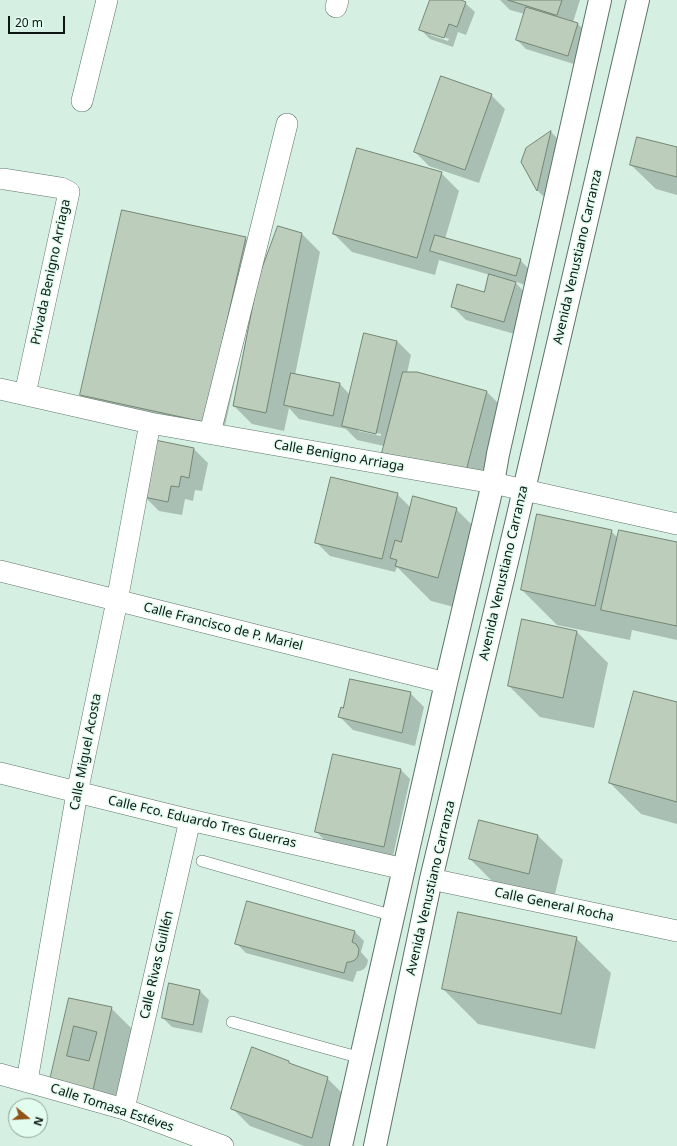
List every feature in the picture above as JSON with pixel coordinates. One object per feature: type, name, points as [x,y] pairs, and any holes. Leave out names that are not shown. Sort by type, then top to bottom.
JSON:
[{"type":"main road","points":[[341,1146],[493,483],[600,0]]},
{"type":"main road","name":"Avenida Venustiano Carranza","points":[[375,1146],[431,880],[524,490],[638,0]]},
{"type":"street","points":[[82,102],[107,0]]},
{"type":"street","points":[[210,433],[287,124]]},
{"type":"street","name":"Privada Benigno Arriaga","points":[[4,179],[61,188],[69,192],[25,394]]},
{"type":"street","name":"Calle Benigno Arriaga","points":[[0,389],[150,423],[493,483],[677,524]]},
{"type":"street","name":"Calle Miguel Acosta","points":[[27,1081],[77,793],[117,600],[150,423]]},
{"type":"street","name":"Calle Francisco de P. Mariel","points":[[0,571],[446,684]]},
{"type":"street","name":"Calle Fco. Eduardo Tres Guerras","points":[[0,773],[190,820],[404,869]]},
{"type":"street","name":"Calle Rivas Guillén","points":[[124,1109],[190,820]]},
{"type":"street","name":"Calle General Rocha","points":[[431,880],[677,931]]},
{"type":"street","name":"Calle Tomasa Estéves","points":[[0,1074],[124,1109],[192,1140],[223,1146]]},
{"type":"lane","points":[[202,861],[394,916]]},
{"type":"lane","points":[[232,1022],[361,1058]]},
{"type":"building","points":[[430,0],[461,0],[466,2],[457,27],[449,24],[444,38],[419,30]]},
{"type":"building","points":[[508,0],[562,0],[557,15]]},
{"type":"building","points":[[526,7],[578,23],[568,56],[516,40]]},
{"type":"building","points":[[441,76],[492,94],[465,170],[414,152]]},
{"type":"building","points":[[551,131],[537,191],[521,162],[526,148]]},
{"type":"building","points":[[637,137],[677,147],[677,177],[630,165]]},
{"type":"building","points":[[357,148],[442,172],[417,258],[333,234]]},
{"type":"building","points":[[122,210],[246,237],[204,422],[80,395]]},
{"type":"building","points":[[278,226],[302,233],[266,413],[233,406],[258,279]]},
{"type":"building","points":[[435,235],[521,259],[516,276],[430,251]]},
{"type":"building","points":[[489,274],[516,282],[504,322],[451,307],[457,284],[484,292]]},
{"type":"building","points":[[364,333],[397,341],[376,434],[342,426]]},
{"type":"building","points":[[403,372],[417,372],[487,391],[466,471],[382,453]]},
{"type":"building","points":[[291,373],[340,383],[333,416],[284,405]]},
{"type":"building","points":[[155,440],[194,448],[189,478],[181,476],[179,487],[171,486],[168,502],[144,497]]},
{"type":"building","points":[[331,477],[398,493],[382,559],[315,543]]},
{"type":"building","points":[[413,496],[457,508],[438,578],[395,566],[397,560],[390,558],[395,540],[401,542]]},
{"type":"building","points":[[537,514],[612,530],[595,606],[521,590]]},
{"type":"building","points":[[619,530],[677,542],[677,626],[601,610]]},
{"type":"building","points":[[522,619],[577,631],[563,698],[508,686]]},
{"type":"building","points":[[350,679],[411,692],[402,733],[338,717],[341,707],[343,708]]},
{"type":"building","points":[[634,691],[677,702],[677,802],[609,783]]},
{"type":"building","points":[[333,754],[401,769],[384,847],[315,832]]},
{"type":"building","points":[[479,820],[538,835],[529,874],[469,859]]},
{"type":"building","points":[[247,901],[355,931],[352,942],[356,944],[359,949],[358,956],[355,960],[347,962],[344,973],[235,944]]},
{"type":"building","points":[[458,912],[577,937],[561,1014],[442,989]]},
{"type":"building","points":[[169,983],[200,990],[193,1025],[162,1018]]},
{"type":"building","points":[[69,998],[112,1007],[93,1090],[50,1080]],"holes":[[[74,1026],[97,1032],[89,1061],[67,1056]]]},
{"type":"building","points":[[252,1047],[289,1061],[289,1063],[328,1077],[312,1138],[231,1109]]}]
